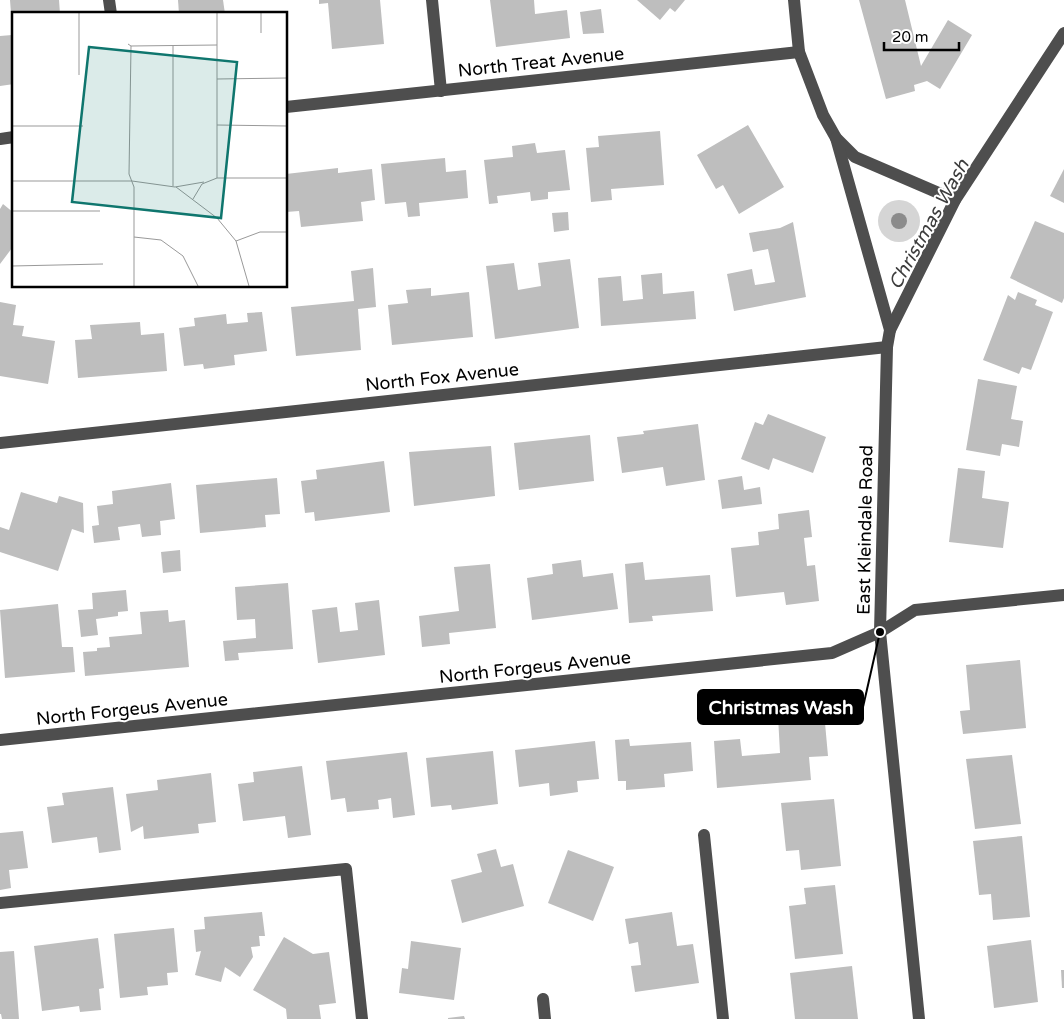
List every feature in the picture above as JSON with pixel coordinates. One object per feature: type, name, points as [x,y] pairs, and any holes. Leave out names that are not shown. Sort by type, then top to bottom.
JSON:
[{"type":"street","points":[[432,0],[441,91]]},
{"type":"street","name":"East Kleindale Road","points":[[794,0],[799,52],[823,115],[836,138],[847,151],[862,161],[955,200]]},
{"type":"street","points":[[890,330],[955,200],[1064,33]]},
{"type":"street","name":"North Treat Avenue","points":[[288,107],[799,52]]},
{"type":"street","name":"East Kleindale Road","points":[[836,138],[890,330],[887,347],[880,632],[919,1019]]},
{"type":"street","name":"North Fox Avenue","points":[[0,443],[887,347]]},
{"type":"street","name":"North Forgeus Avenue","points":[[0,740],[832,653],[880,632],[915,610],[1064,594]]},
{"type":"street","points":[[704,835],[723,1019]]},
{"type":"street","points":[[0,902],[346,870],[362,1019]]},
{"type":"street","points":[[542,999],[545,1019]]},
{"type":"shaded area","points":[[903,200],[911,203],[917,209],[920,221],[917,233],[911,239],[895,242],[887,239],[881,233],[878,217],[881,209],[887,203]]},
{"type":"building","points":[[10,0],[59,0],[60,12],[11,13]]},
{"type":"building","points":[[178,0],[223,0],[225,12],[179,12]]},
{"type":"building","points":[[319,0],[380,0],[384,44],[332,49],[328,3],[319,4]]},
{"type":"building","points":[[490,0],[534,0],[535,14],[567,10],[570,38],[496,47]]},
{"type":"building","points":[[637,0],[685,0],[675,12],[670,8],[660,20]]},
{"type":"building","points":[[859,0],[905,0],[921,66],[948,20],[972,35],[940,89],[927,81],[914,85],[915,91],[886,99]]},
{"type":"building","points":[[601,9],[604,33],[583,34],[580,12]]},
{"type":"building","points":[[12,35],[12,84],[0,86],[0,36]]},
{"type":"building","points":[[748,125],[784,187],[739,214],[723,185],[716,189],[697,155]]},
{"type":"building","points":[[660,131],[664,185],[611,189],[612,200],[591,202],[586,148],[599,147],[598,136]]},
{"type":"building","points":[[535,143],[537,153],[565,150],[570,190],[548,192],[548,199],[531,201],[530,192],[497,196],[498,203],[489,204],[484,160],[513,157],[512,146]]},
{"type":"building","points":[[445,158],[446,172],[466,170],[468,198],[419,203],[420,216],[408,217],[406,202],[385,204],[381,164]]},
{"type":"building","points":[[338,168],[338,173],[372,169],[375,200],[361,202],[363,221],[301,227],[299,211],[288,212],[288,174]]},
{"type":"building","points":[[1064,169],[1064,203],[1050,196]]},
{"type":"building","points":[[3,204],[12,211],[12,248],[0,264],[0,209]]},
{"type":"building","points":[[568,212],[569,230],[554,232],[552,213]]},
{"type":"building","points":[[1035,221],[1064,233],[1064,298],[1062,303],[1010,278]]},
{"type":"building","points":[[793,222],[806,297],[734,311],[727,274],[752,269],[755,285],[775,282],[768,249],[753,252],[749,233],[780,228]]},
{"type":"building","points":[[570,259],[579,328],[495,339],[486,266],[514,263],[518,290],[541,286],[538,263]]},
{"type":"building","points":[[373,268],[376,307],[358,309],[361,350],[296,356],[291,307],[354,301],[351,271]]},
{"type":"building","points":[[662,273],[663,294],[694,291],[696,319],[601,326],[598,278],[621,276],[623,301],[643,299],[641,275]]},
{"type":"building","points":[[431,288],[431,296],[469,292],[473,337],[392,345],[388,305],[408,303],[406,290]]},
{"type":"building","points":[[1018,292],[1037,300],[1035,305],[1053,312],[1031,370],[1022,367],[1019,374],[983,360],[1008,295],[1015,300]]},
{"type":"building","points":[[0,302],[16,305],[13,325],[24,326],[22,336],[55,341],[48,384],[0,376]]},
{"type":"building","points":[[262,312],[267,351],[234,355],[235,365],[204,369],[203,364],[184,366],[179,328],[195,326],[194,318],[226,314],[227,324],[248,322],[247,313]]},
{"type":"building","points":[[140,322],[141,335],[164,333],[167,371],[78,378],[75,340],[92,339],[90,325]]},
{"type":"building","points":[[978,379],[1017,386],[1011,419],[1023,421],[1019,447],[1002,444],[1000,456],[966,450]]},
{"type":"building","points":[[768,414],[826,437],[813,473],[773,458],[769,470],[741,459],[755,422],[763,425]]},
{"type":"building","points":[[698,424],[705,480],[666,486],[663,467],[622,473],[617,437],[644,434],[643,431]]},
{"type":"building","points":[[590,435],[594,481],[519,490],[514,443]]},
{"type":"building","points":[[491,446],[495,496],[414,506],[409,452]]},
{"type":"building","points":[[384,461],[390,512],[315,521],[314,512],[305,513],[301,481],[317,479],[316,470]]},
{"type":"building","points":[[958,468],[985,471],[982,498],[1009,502],[1003,548],[949,542]]},
{"type":"building","points":[[742,476],[744,490],[760,487],[762,504],[722,509],[718,480]]},
{"type":"building","points":[[277,478],[280,514],[265,515],[266,527],[200,533],[196,485]]},
{"type":"building","points":[[171,483],[175,519],[160,521],[161,535],[142,537],[140,524],[118,527],[120,540],[94,543],[92,526],[99,525],[97,506],[113,504],[112,491]]},
{"type":"building","points":[[21,492],[57,503],[59,496],[83,503],[84,533],[72,529],[58,571],[0,552],[0,527],[9,530]]},
{"type":"building","points":[[809,510],[812,537],[804,538],[807,566],[815,565],[819,601],[786,605],[784,592],[736,597],[731,548],[759,545],[758,532],[779,529],[778,514]]},
{"type":"building","points":[[180,550],[181,571],[163,573],[161,552]]},
{"type":"building","points":[[581,560],[583,577],[613,573],[618,609],[532,620],[527,578],[553,574],[552,564]]},
{"type":"building","points":[[643,562],[645,580],[710,575],[713,611],[652,616],[653,621],[629,623],[625,564]]},
{"type":"building","points":[[490,564],[496,628],[449,633],[450,644],[422,647],[419,616],[459,611],[454,567]]},
{"type":"building","points":[[288,583],[293,649],[238,653],[239,660],[225,661],[223,641],[256,638],[255,619],[237,620],[235,587]]},
{"type":"building","points":[[126,590],[128,611],[118,612],[118,616],[96,619],[98,635],[81,637],[78,610],[93,609],[92,593]]},
{"type":"building","points":[[379,600],[385,655],[318,663],[312,610],[337,607],[340,632],[358,630],[355,603]]},
{"type":"building","points":[[58,604],[62,647],[73,647],[75,672],[5,678],[0,610]]},
{"type":"building","points":[[168,610],[169,622],[185,620],[189,667],[85,676],[83,652],[97,651],[97,648],[110,647],[109,637],[142,634],[140,612]]},
{"type":"building","points":[[1020,660],[1026,728],[963,734],[960,711],[970,710],[966,665]]},
{"type":"building","points":[[824,712],[828,756],[809,757],[811,780],[717,788],[714,741],[740,739],[742,756],[780,753],[778,716]]},
{"type":"building","points":[[629,739],[630,746],[691,742],[693,771],[664,774],[665,787],[626,790],[626,781],[618,781],[615,740]]},
{"type":"building","points":[[595,741],[599,779],[577,781],[578,792],[550,796],[549,783],[519,787],[515,750]]},
{"type":"building","points":[[493,751],[498,804],[452,810],[451,805],[431,807],[426,758]]},
{"type":"building","points":[[407,752],[415,815],[393,818],[391,798],[378,800],[379,809],[347,812],[345,798],[331,800],[326,761]]},
{"type":"building","points":[[1012,755],[1021,824],[975,829],[966,759]]},
{"type":"building","points":[[302,766],[311,835],[288,838],[285,816],[243,821],[238,784],[254,782],[253,772]]},
{"type":"building","points":[[211,773],[216,822],[198,824],[199,833],[144,839],[143,826],[131,832],[126,794],[158,790],[157,780]]},
{"type":"building","points":[[113,787],[121,850],[99,853],[97,837],[52,843],[47,807],[64,805],[62,793]]},
{"type":"building","points":[[834,799],[841,866],[801,870],[799,850],[786,851],[781,803]]},
{"type":"building","points":[[23,831],[28,868],[9,870],[11,888],[0,890],[0,833]]},
{"type":"building","points":[[1022,836],[1030,917],[993,920],[991,894],[979,895],[973,841]]},
{"type":"building","points":[[496,849],[501,867],[513,864],[524,906],[462,923],[451,880],[482,872],[477,854]]},
{"type":"building","points":[[568,850],[614,867],[593,921],[548,903]]},
{"type":"building","points":[[835,885],[843,954],[795,959],[789,906],[806,904],[804,888]]},
{"type":"building","points":[[262,912],[265,936],[259,936],[260,946],[251,947],[253,957],[240,977],[225,967],[221,982],[195,975],[201,951],[196,952],[194,930],[205,929],[204,917]]},
{"type":"building","points":[[672,912],[677,946],[693,944],[699,983],[635,992],[631,966],[641,965],[638,942],[629,944],[625,919]]},
{"type":"building","points":[[174,928],[178,972],[167,973],[168,985],[147,987],[148,995],[120,998],[114,934]]},
{"type":"building","points":[[284,937],[313,954],[329,952],[336,1003],[319,1005],[321,1019],[287,1019],[286,1009],[253,990]]},
{"type":"building","points":[[98,938],[104,988],[99,989],[101,1010],[80,1012],[79,1006],[42,1011],[34,946]]},
{"type":"building","points":[[1031,940],[1038,1002],[994,1008],[987,946]]},
{"type":"building","points":[[411,941],[461,948],[454,1000],[399,993],[402,968],[408,969]]},
{"type":"building","points":[[14,951],[19,1019],[2,1019],[0,1014],[0,952]]},
{"type":"building","points":[[852,966],[858,1019],[795,1019],[790,973]]},
{"type":"building","points":[[1061,970],[1064,970],[1064,988],[1062,988]]},
{"type":"building","points":[[464,1016],[465,1019],[448,1019],[448,1018]]},
{"type":"place","name":"Christmas Wash","points":[[880,632]]}]
